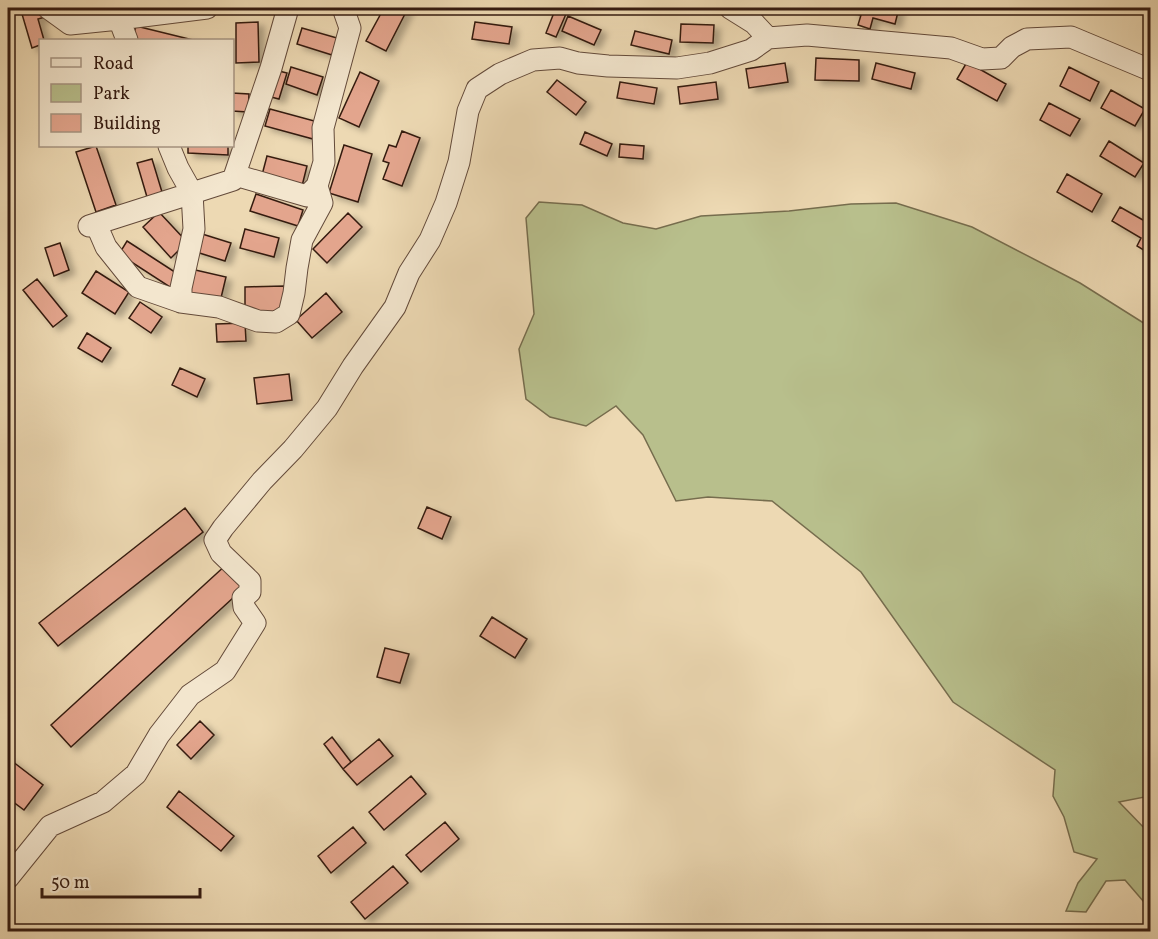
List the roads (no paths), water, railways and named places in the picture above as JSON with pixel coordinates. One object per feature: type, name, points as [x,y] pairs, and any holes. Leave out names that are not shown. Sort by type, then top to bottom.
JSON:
[{"type":"street","points":[[48,8],[70,24],[207,8]]},
{"type":"street","points":[[288,8],[271,68],[233,180],[92,225],[106,247],[138,286],[181,302],[219,307],[258,321],[276,322],[289,314],[302,240],[322,203],[317,186]]},
{"type":"street","points":[[235,175],[307,196],[317,186],[324,162],[323,128],[350,28],[343,8]]},
{"type":"street","points":[[730,8],[754,23],[768,38]]},
{"type":"street","points":[[119,19],[128,39]]},
{"type":"street","points":[[8,878],[50,826],[103,802],[136,774],[159,735],[190,695],[225,671],[255,623],[244,607],[243,598],[250,592],[250,581],[221,553],[215,540],[262,481],[293,449],[327,408],[353,366],[395,307],[409,273],[430,240],[446,203],[459,162],[468,111],[477,89],[500,74],[533,60],[560,58],[579,63],[608,66],[676,68],[710,63],[751,50],[768,38],[807,35],[951,48],[982,59],[1001,58],[1012,47],[1027,39],[1071,37],[1150,70]]},
{"type":"street","points":[[169,147],[192,193],[194,229],[181,302]]}]
